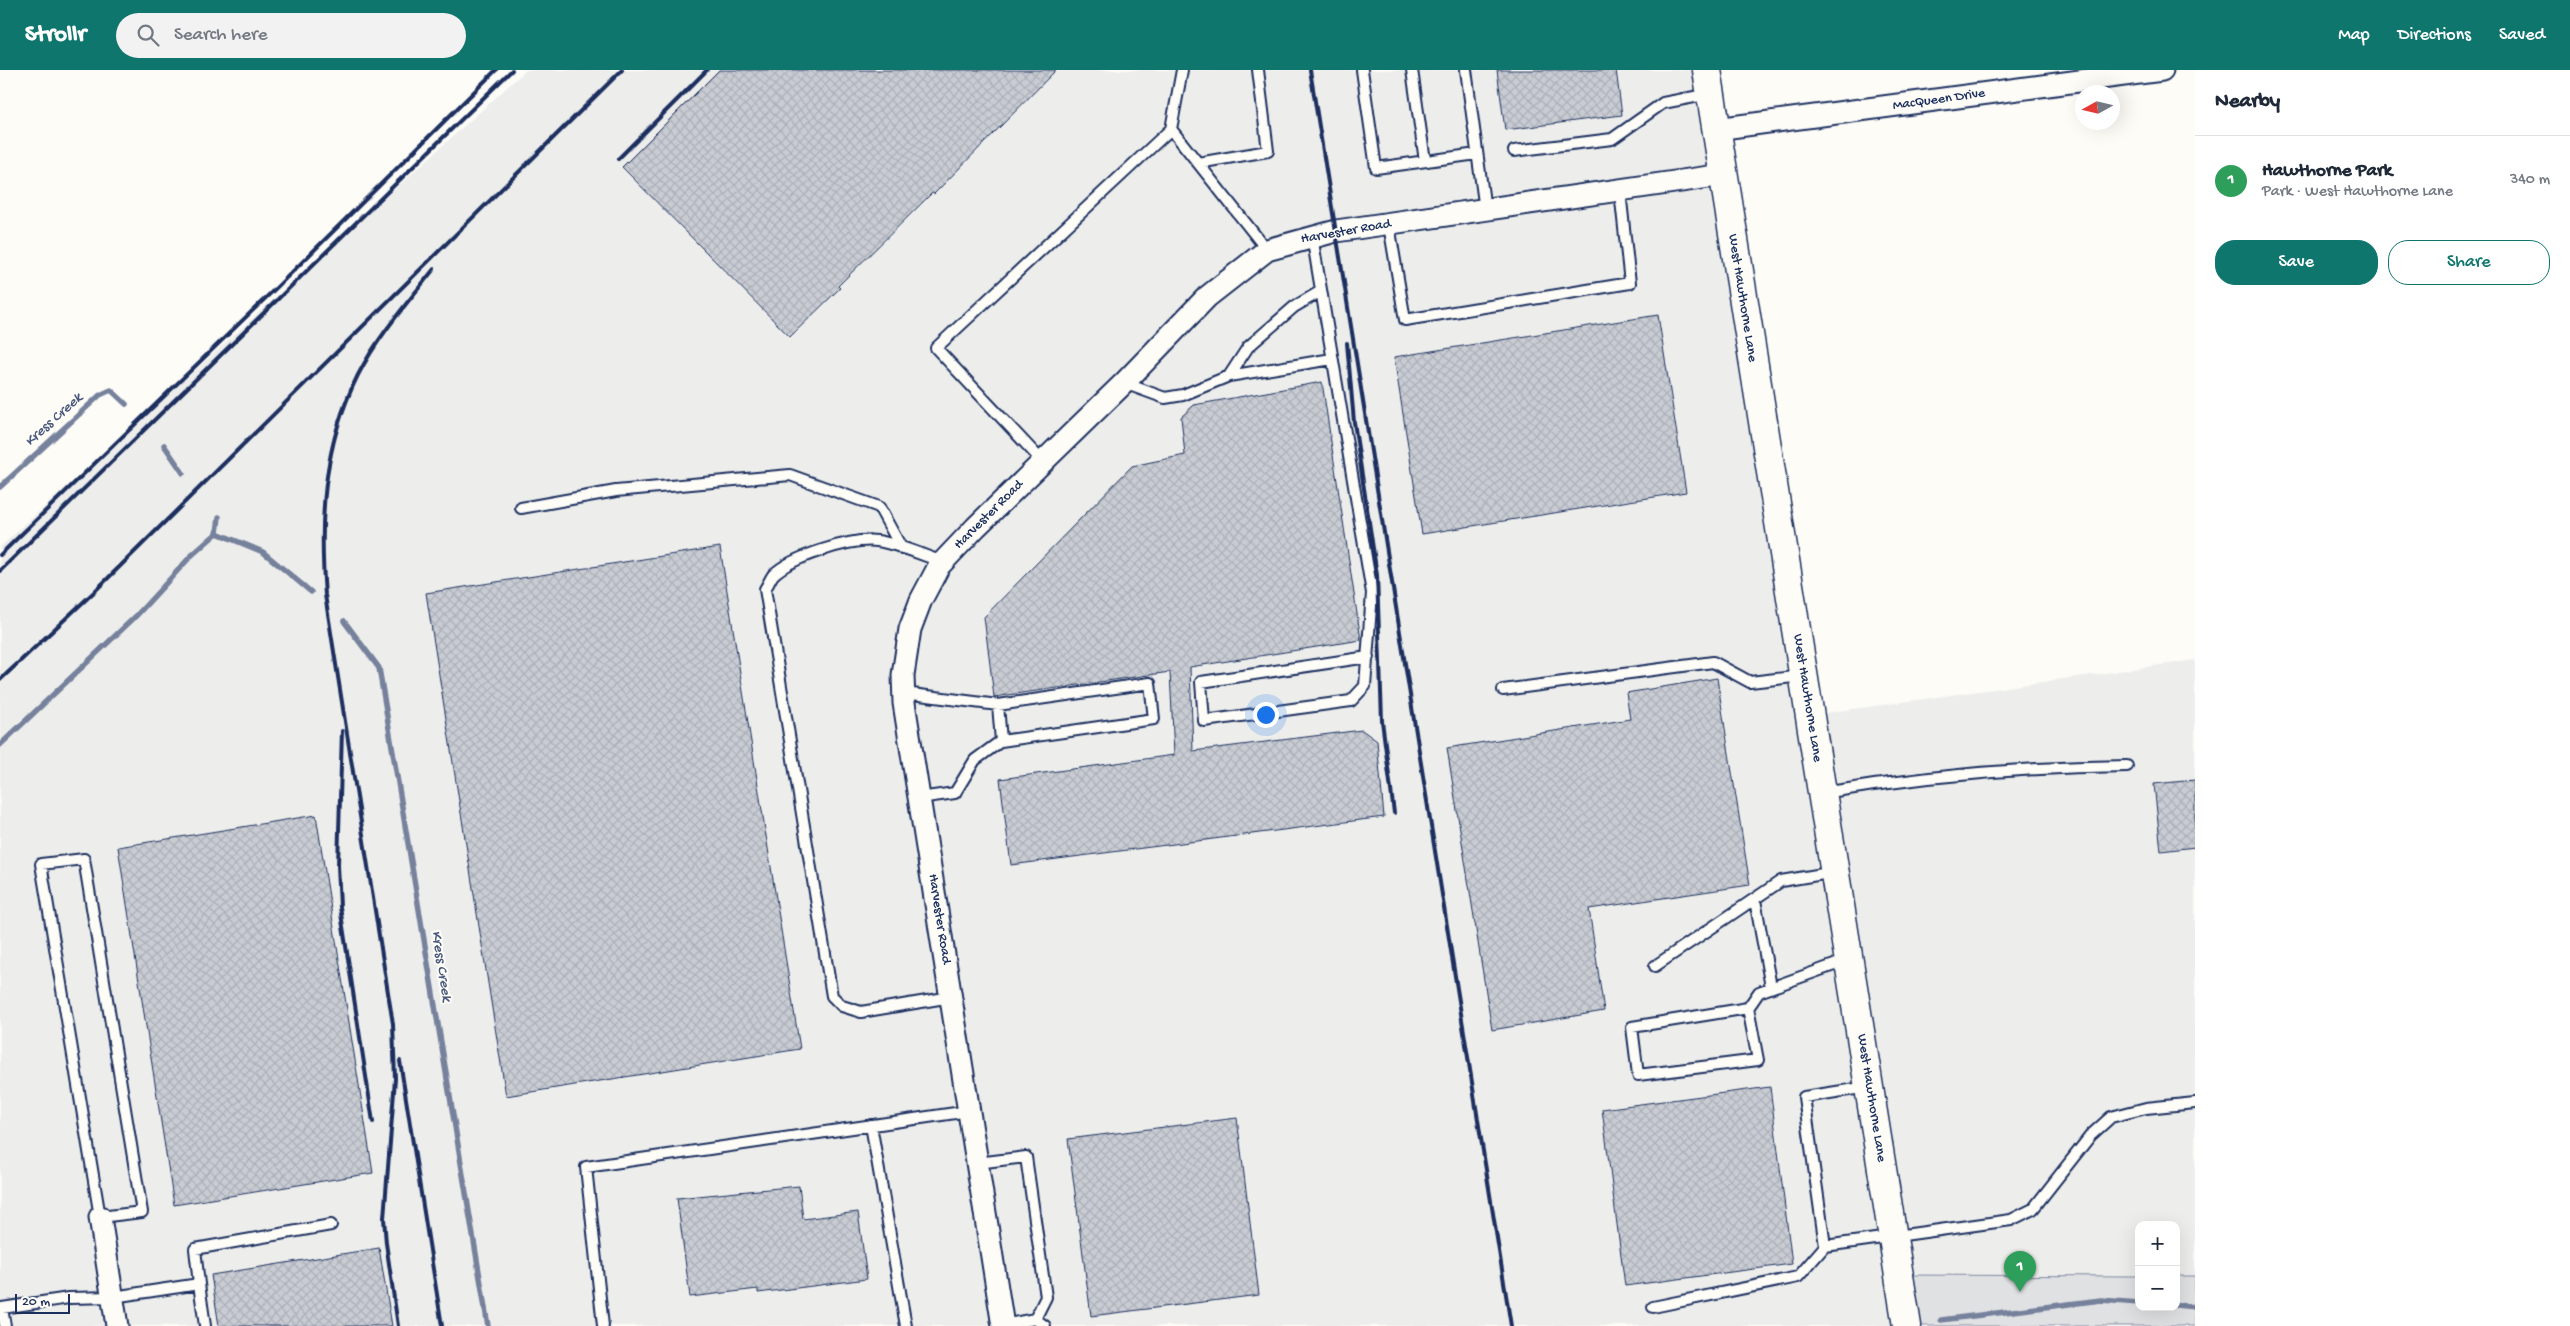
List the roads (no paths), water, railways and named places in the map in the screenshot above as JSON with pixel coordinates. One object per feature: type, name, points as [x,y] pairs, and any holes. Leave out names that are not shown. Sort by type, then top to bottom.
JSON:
[{"type":"street","name":"MacQueen Drive","points":[[1716,129],[2162,70]]},
{"type":"street","name":"West Hawthorne Lane","points":[[1709,82],[1908,1326]]},
{"type":"street","name":"Harvester Road","points":[[1003,1325],[904,693],[904,658],[910,629],[921,600],[943,562],[1208,297],[1267,250],[1312,236],[1336,231],[1389,225],[1723,176]]},
{"type":"street","points":[[100,1217],[117,1326]]},
{"type":"lane","points":[[1042,461],[936,348],[1170,129],[1182,70]]},
{"type":"lane","points":[[1198,163],[1268,151],[1258,70]]},
{"type":"lane","points":[[1362,70],[1376,168],[1477,154]]},
{"type":"lane","points":[[1412,70],[1425,161]]},
{"type":"lane","points":[[1466,70],[1485,210]]},
{"type":"lane","points":[[1514,152],[1612,139],[1663,103],[1709,82]]},
{"type":"lane","points":[[1170,129],[1267,250]]},
{"type":"lane","points":[[1389,225],[1405,320],[1630,283],[1620,191]]},
{"type":"lane","points":[[1312,236],[1372,593],[1368,658],[1365,686],[1351,701],[1204,720],[1201,682],[1368,658]]},
{"type":"lane","points":[[1229,376],[1248,347],[1294,307],[1321,291]]},
{"type":"lane","points":[[1124,383],[1165,398],[1183,395],[1229,376],[1332,359]]},
{"type":"lane","points":[[521,508],[616,491],[790,475],[879,507],[902,549]]},
{"type":"lane","points":[[943,562],[877,541],[817,550],[773,575],[765,588],[832,996],[842,1006],[860,1012],[951,997]]},
{"type":"lane","points":[[1503,690],[1713,662],[1750,682],[1803,676]]},
{"type":"lane","points":[[904,693],[998,705],[1150,684],[1154,719],[1001,741],[974,760],[955,793],[919,798]]},
{"type":"lane","points":[[998,705],[1001,741]]},
{"type":"lane","points":[[1822,793],[1928,778],[2039,767],[2128,766]]},
{"type":"lane","points":[[84,859],[142,1212],[100,1217],[41,864],[84,859]]},
{"type":"lane","points":[[1655,966],[1781,881],[1835,872]]},
{"type":"lane","points":[[1755,900],[1771,987]]},
{"type":"lane","points":[[1748,1008],[1632,1027],[1638,1075],[1758,1060],[1748,1008],[1759,992],[1849,959]]},
{"type":"lane","points":[[1825,1246],[1804,1097],[1869,1087]]},
{"type":"lane","points":[[1653,1307],[1798,1277],[1825,1246],[2011,1220],[2033,1209],[2091,1135],[2111,1117],[2146,1108],[2195,1103]]},
{"type":"lane","points":[[603,1326],[586,1167],[969,1111]]},
{"type":"lane","points":[[871,1125],[906,1326]]},
{"type":"lane","points":[[977,1163],[1026,1157],[1046,1297],[1035,1319]]},
{"type":"lane","points":[[205,1326],[195,1249],[331,1225]]},
{"type":"lane","points":[[5,1326],[2,1308],[69,1298],[113,1298],[199,1284]]},
{"type":"lane","points":[[1003,1325],[1035,1319],[1045,1326]]},
{"type":"waterway","name":"Kress Creek","points":[[0,487],[100,395],[111,390],[126,404]]},
{"type":"waterway","name":"Kress Creek","points":[[164,445],[183,473]]},
{"type":"waterway","name":"Kress Creek","points":[[217,533],[219,517]]},
{"type":"waterway","name":"Kress Creek","points":[[217,533],[263,552],[311,592]]},
{"type":"waterway","points":[[0,745],[136,616],[191,556],[217,533]]},
{"type":"waterway","name":"Kress Creek","points":[[344,621],[379,668],[488,1326]]},
{"type":"waterway","name":"Kress Creek","points":[[1941,1320],[2101,1300],[2135,1303]]},
{"type":"waterway","name":"Kress Creek","points":[[2180,1305],[2195,1307]]},
{"type":"railway","points":[[0,555],[276,288],[496,70]]},
{"type":"railway","points":[[0,571],[512,70]]},
{"type":"railway","points":[[0,680],[94,592],[622,70]]},
{"type":"railway","points":[[618,159],[707,70]]},
{"type":"railway","points":[[1310,70],[1511,1326]]},
{"type":"railway","points":[[398,1326],[384,1218],[395,1079],[393,1024],[325,595],[323,538],[326,483],[337,428],[346,401],[358,375],[384,333],[434,269]]},
{"type":"railway","points":[[1347,343],[1354,422],[1377,575],[1382,721],[1394,813]]},
{"type":"railway","points":[[342,731],[338,865],[340,907],[373,1122]]},
{"type":"railway","points":[[400,1061],[442,1326]]},
{"type":"place","name":"Hawthorne Park","points":[[2020,1292]]}]
